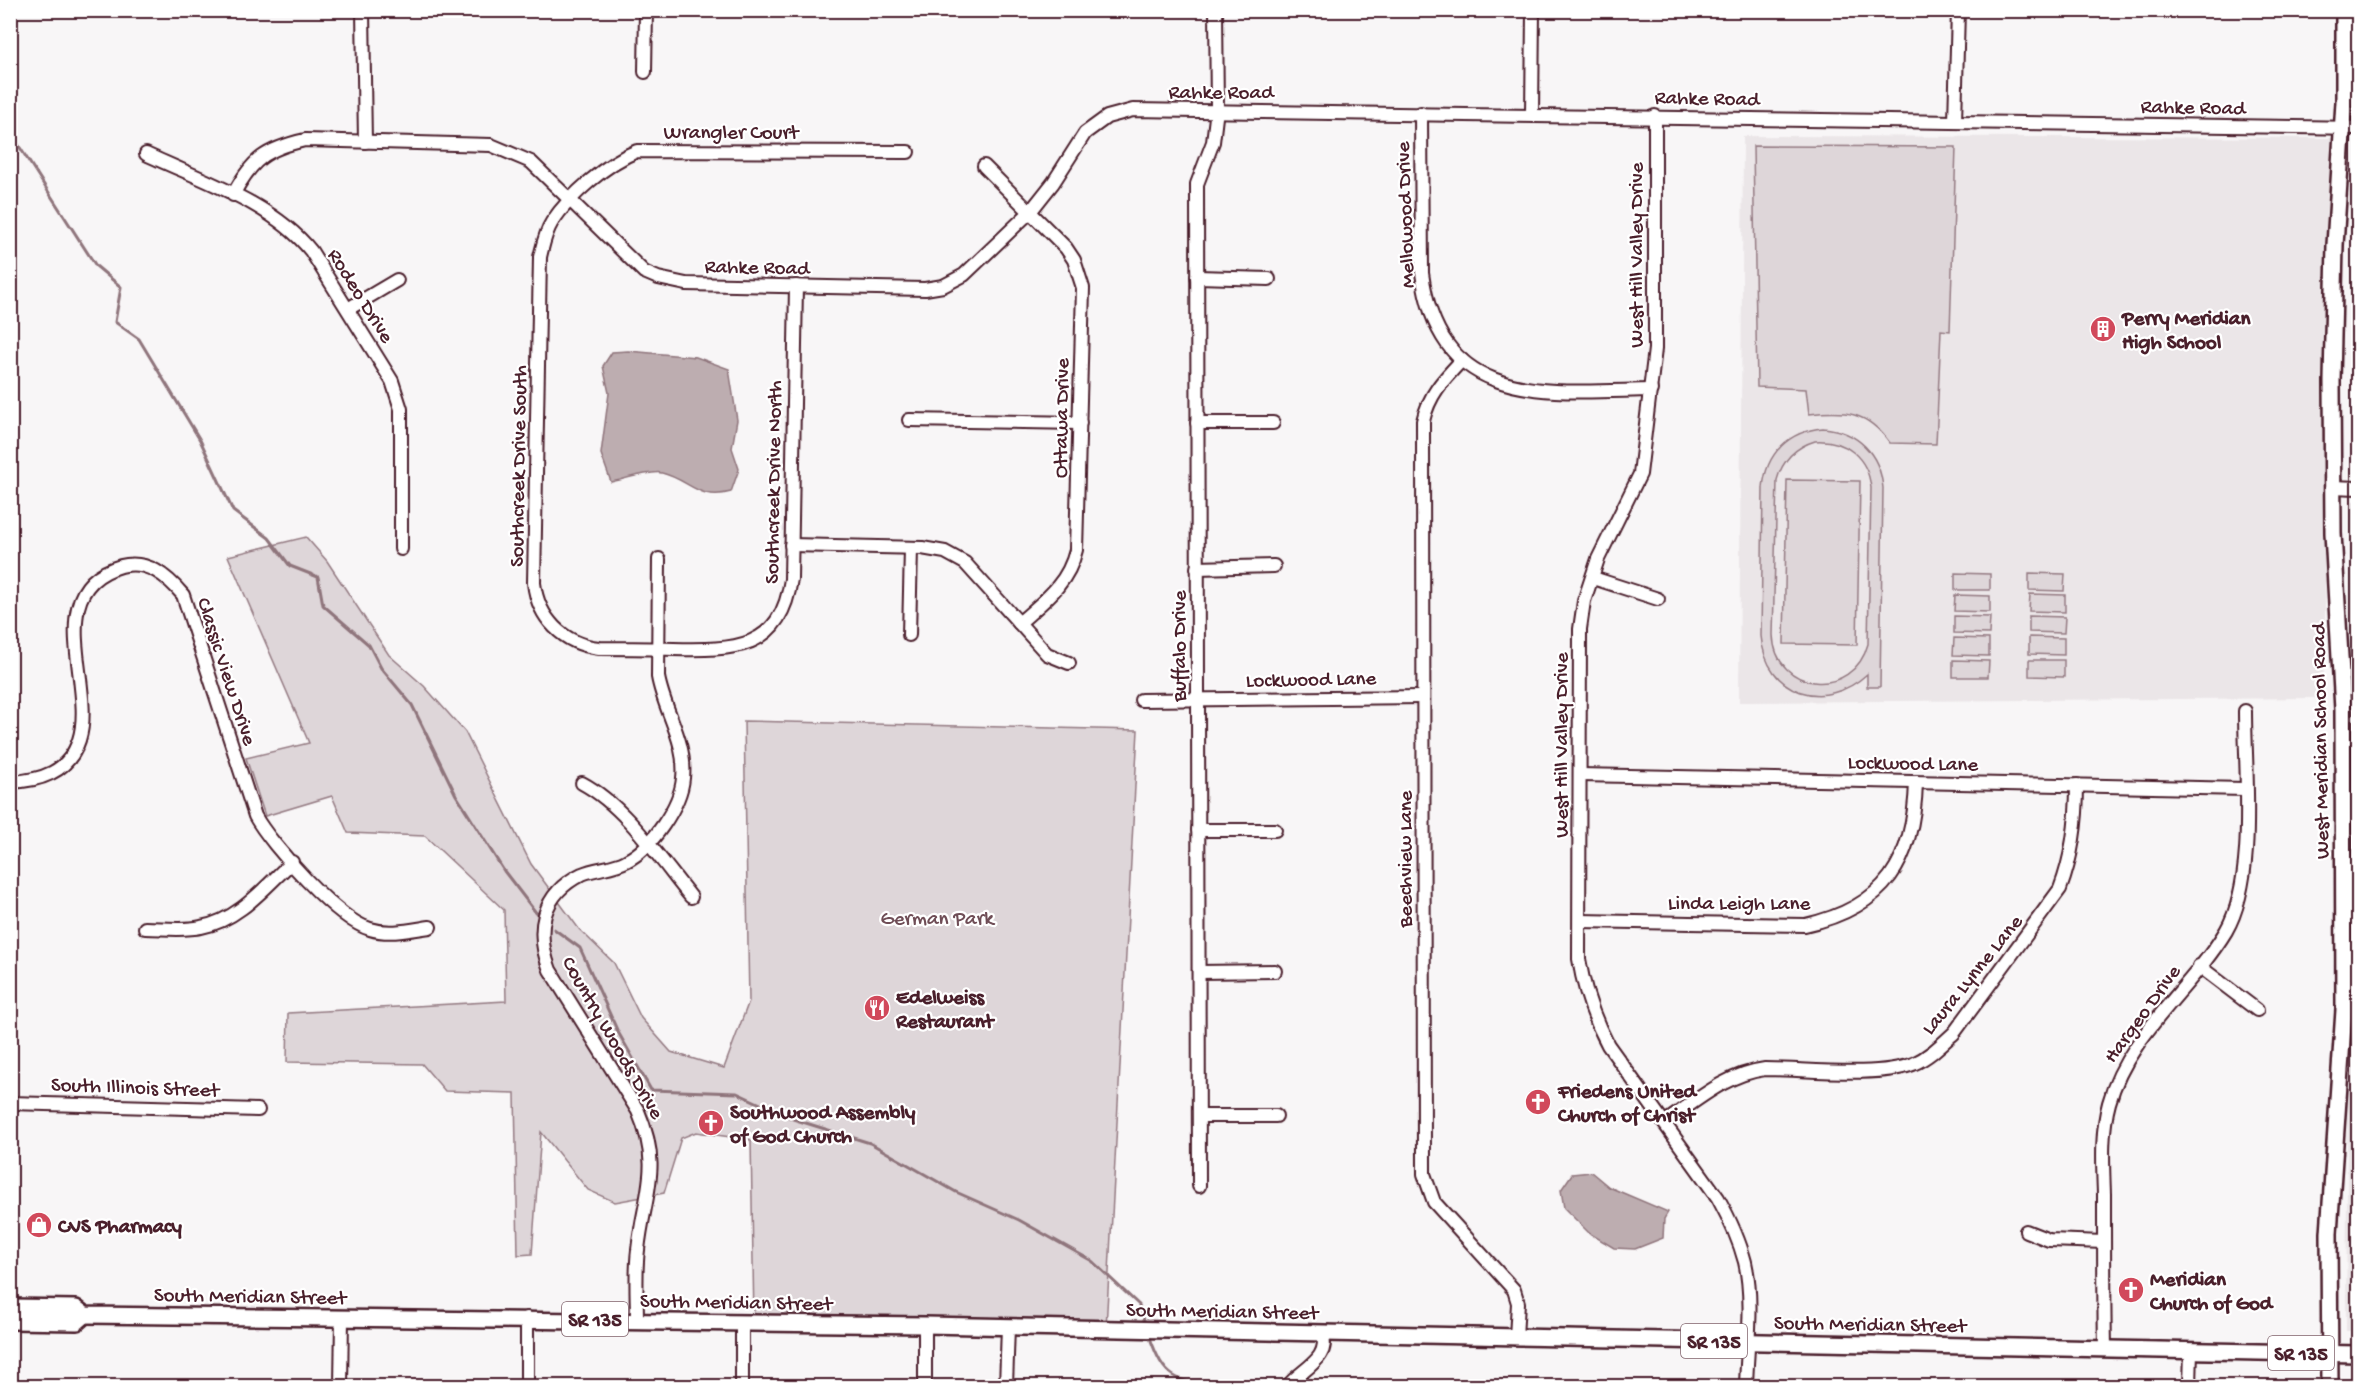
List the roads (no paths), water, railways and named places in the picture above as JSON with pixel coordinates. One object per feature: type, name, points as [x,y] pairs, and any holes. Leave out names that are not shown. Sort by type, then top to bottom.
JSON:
[{"type":"main road","name":"West Meridian School Road","points":[[2330,1386],[2329,1233],[2345,982],[2342,697],[2332,487],[2334,275],[2343,128],[2344,10]]},
{"type":"main road","name":"South Meridian Street","points":[[10,1307],[76,1308],[85,1315],[925,1324],[2358,1354]]},
{"type":"main road","name":"South Meridian Street","points":[[10,1321],[77,1322],[85,1315]]},
{"type":"street","points":[[363,10],[365,142]]},
{"type":"street","points":[[645,72],[646,10]]},
{"type":"street","name":"Buffalo Drive","points":[[1199,1186],[1197,184],[1213,142],[1217,109],[1216,10]]},
{"type":"street","points":[[1532,115],[1533,10]]},
{"type":"street","points":[[1955,122],[1958,10]]},
{"type":"street","name":"Rahke Road","points":[[233,195],[252,165],[278,146],[305,140],[491,145],[531,162],[572,200],[630,260],[658,278],[686,284],[925,289],[943,286],[964,275],[1030,212],[1053,183],[1085,133],[1107,117],[1133,110],[1217,109],[2358,128]]},
{"type":"street","name":"Mellowood Drive","points":[[1421,113],[1424,292],[1436,327],[1462,360],[1486,377],[1510,387],[1537,392],[1651,390]]},
{"type":"street","name":"West Hill Valley Drive","points":[[1655,116],[1654,349],[1640,474],[1598,559],[1584,601],[1580,629],[1579,959],[1583,986],[1595,1021],[1608,1045],[1718,1198],[1732,1223],[1745,1263],[1746,1386]]},
{"type":"street","name":"Wrangler Court","points":[[572,200],[611,163],[637,151],[908,152]]},
{"type":"street","name":"Rodeo Drive","points":[[146,154],[275,215],[297,232],[348,309],[392,381],[401,409],[401,549]]},
{"type":"street","name":"Ottawa Drive","points":[[984,166],[1066,248],[1080,273],[1083,288],[1076,550],[1071,568],[1056,591],[1019,623]]},
{"type":"street","name":"Southcreek Drive South","points":[[572,200],[552,222],[544,239],[540,257],[535,592],[546,617],[557,631],[573,641],[598,648],[658,649]]},
{"type":"street","points":[[1197,277],[1269,279]]},
{"type":"street","points":[[348,309],[397,280]]},
{"type":"street","name":"Southcreek Drive North","points":[[658,649],[724,650],[759,638],[776,622],[788,597],[796,286]]},
{"type":"street","name":"Beechview Lane","points":[[1462,360],[1438,385],[1426,407],[1423,421],[1424,1174],[1434,1202],[1514,1290],[1518,1302],[1516,1337]]},
{"type":"street","points":[[909,420],[1080,423]]},
{"type":"street","points":[[1197,423],[1274,423]]},
{"type":"street","points":[[2332,487],[2358,488]]},
{"type":"street","points":[[791,546],[911,548],[945,552],[965,563],[1047,654],[1069,663]]},
{"type":"street","points":[[909,635],[911,548]]},
{"type":"street","name":"Country Woods Drive","points":[[637,1320],[638,1251],[652,1175],[647,1133],[638,1111],[550,970],[542,948],[541,934],[548,908],[564,886],[584,873],[625,862],[648,844],[675,807],[684,776],[681,744],[661,696],[658,649],[659,559]]},
{"type":"street","name":"Classic View Drive","points":[[10,782],[43,778],[59,770],[69,760],[79,740],[81,722],[76,624],[81,597],[92,581],[106,570],[129,564],[147,566],[168,577],[183,595],[255,816],[264,832],[340,913],[359,926],[391,932],[430,927]]},
{"type":"street","points":[[1197,567],[1274,566]]},
{"type":"street","points":[[1593,578],[1658,599]]},
{"type":"street","name":"Lockwood Lane","points":[[1141,700],[1423,697]]},
{"type":"street","name":"Hargeo Drive","points":[[2104,1348],[2103,1142],[2108,1104],[2118,1078],[2133,1054],[2225,932],[2239,903],[2246,865],[2245,711]]},
{"type":"street","name":"Lockwood Lane","points":[[1580,775],[2246,789]]},
{"type":"street","name":"Linda Leigh Lane","points":[[1580,921],[1805,925],[1841,915],[1876,892],[1892,875],[1906,851],[1916,815],[1916,782]]},
{"type":"street","points":[[582,783],[600,792],[648,844],[691,897]]},
{"type":"street","name":"Laura Lynne Lane","points":[[1664,1123],[1728,1079],[1746,1071],[1765,1069],[1884,1071],[1912,1064],[1933,1053],[1953,1033],[2060,889],[2070,863],[2077,822],[2077,785]]},
{"type":"street","points":[[1198,830],[1275,830]]},
{"type":"street","points":[[145,928],[201,927],[228,918],[247,904],[292,862]]},
{"type":"street","points":[[2199,966],[2257,1010]]},
{"type":"street","points":[[1199,972],[1275,972]]},
{"type":"street","name":"South Illinois Street","points":[[10,1103],[258,1110]]},
{"type":"street","points":[[1199,1116],[1276,1116]]},
{"type":"street","points":[[2026,1231],[2049,1240],[2104,1242]]},
{"type":"street","points":[[341,1386],[342,1318]]},
{"type":"street","points":[[527,1318],[527,1386]]},
{"type":"street","points":[[742,1322],[742,1386]]},
{"type":"street","points":[[925,1324],[925,1386]]},
{"type":"street","points":[[1006,1386],[1008,1326]]},
{"type":"street","points":[[1288,1386],[1320,1357],[1325,1341],[1322,1333]]},
{"type":"street","points":[[2190,1386],[2191,1350]]},
{"type":"waterway","points":[[10,132],[96,266],[121,287],[115,322],[139,339],[200,440],[233,511],[269,538],[290,566],[318,577],[323,605],[369,645],[381,668],[412,705],[456,795],[504,871],[537,914]]},
{"type":"waterway","points":[[554,929],[580,948],[618,1032],[651,1090],[737,1093],[793,1119],[870,1143],[956,1192],[1019,1220],[1092,1261],[1139,1305],[1145,1323]]},
{"type":"waterway","points":[[1149,1335],[1161,1362],[1174,1376],[1182,1380],[1220,1386]]},
{"type":"place","name":"Perry Meridian High School","points":[[2103,329]]},
{"type":"place","name":"Edelweiss Restaurant","points":[[877,1008]]},
{"type":"place","name":"Friedens United Church of Christ","points":[[1538,1102]]},
{"type":"place","name":"Southwood Assembly of God Church","points":[[711,1123]]},
{"type":"place","name":"CVS Pharmacy","points":[[39,1225]]},
{"type":"place","name":"Meridian Church of God","points":[[2131,1290]]},
{"type":"park label","name":"German Park","points":[[937,917]]}]
